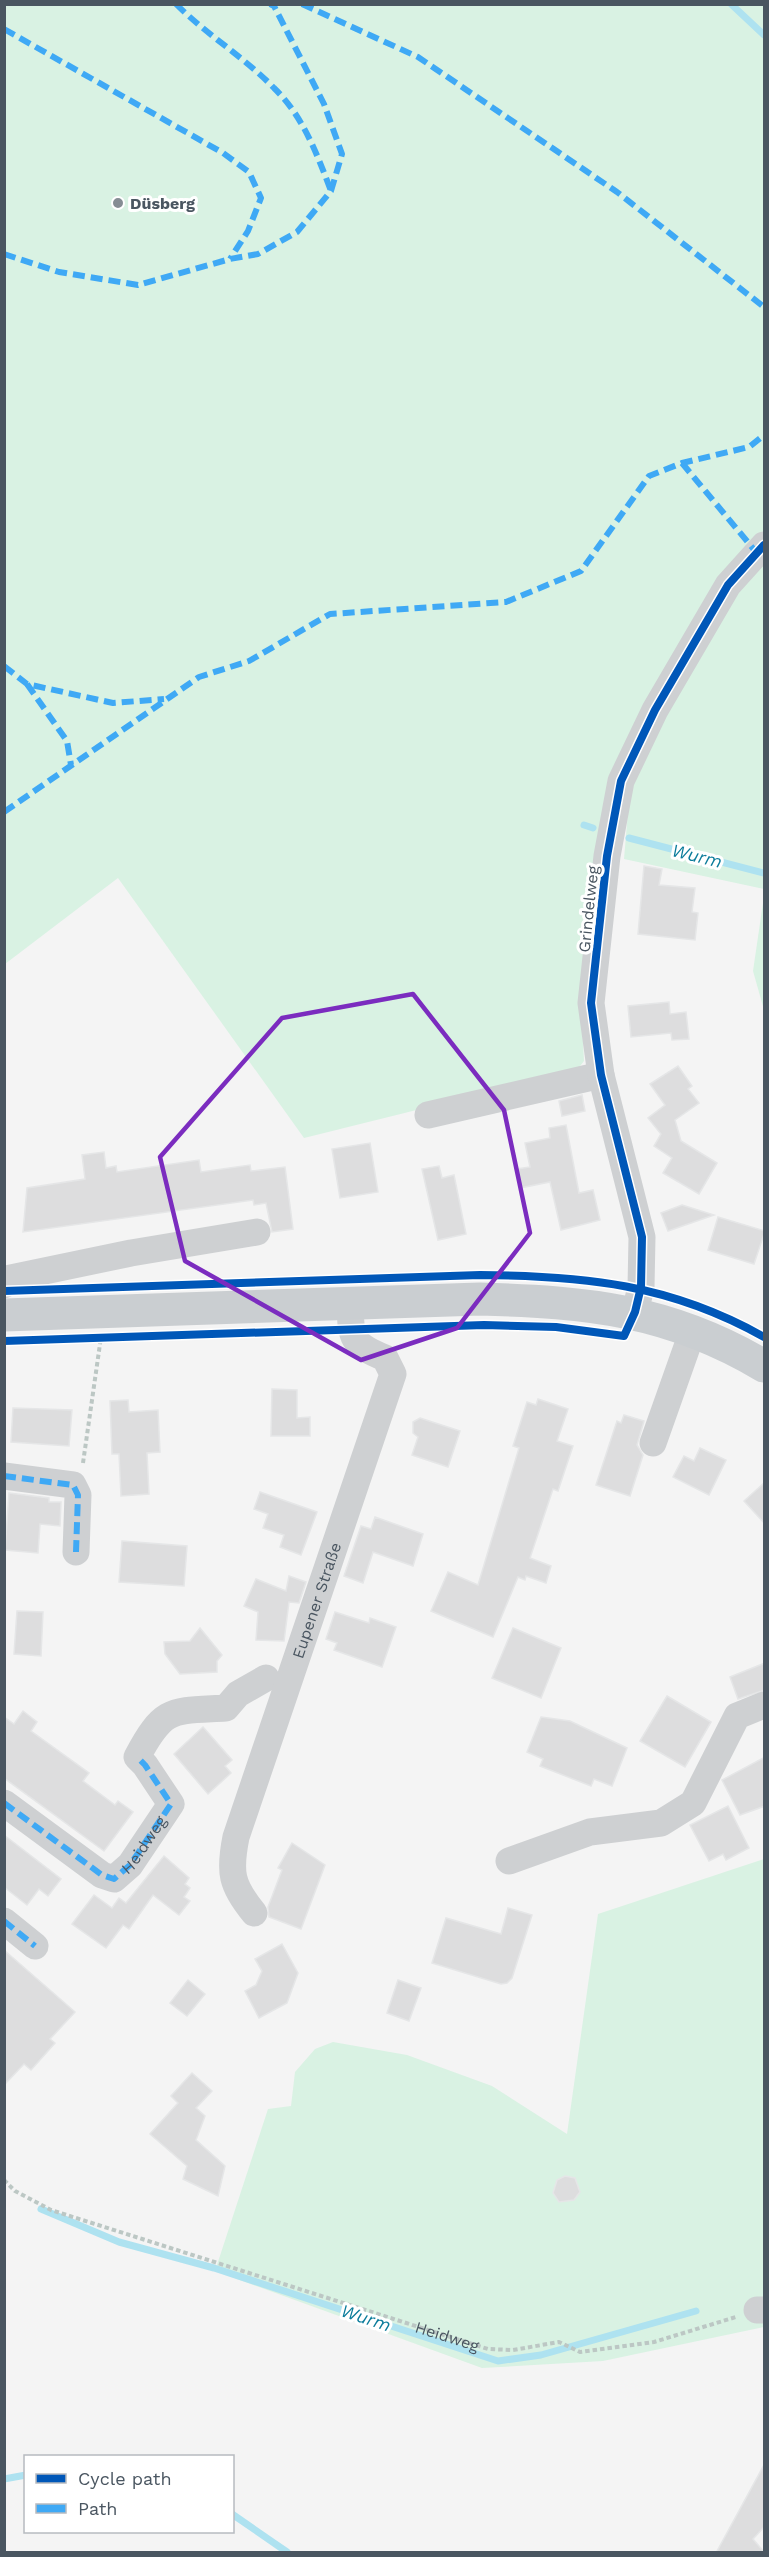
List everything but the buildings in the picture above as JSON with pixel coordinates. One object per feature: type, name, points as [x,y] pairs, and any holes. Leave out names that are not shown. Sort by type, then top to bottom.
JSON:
[{"type":"main road","points":[[4,1315],[480,1299],[550,1301],[635,1312],[693,1330],[729,1345],[765,1366]]},
{"type":"street","name":"Grindelweg","points":[[635,1312],[641,1287],[642,1237],[601,1075],[591,1003],[608,856],[621,782],[655,710],[728,585],[765,545]]},
{"type":"street","points":[[428,1115],[601,1075]]},
{"type":"street","points":[[4,1285],[6,1278],[131,1253],[257,1232]]},
{"type":"street","name":"Eupener Straße","points":[[254,1913],[240,1896],[232,1878],[236,1837],[393,1374],[385,1358],[361,1348],[350,1330],[350,1303]]},
{"type":"street","points":[[653,1443],[693,1330]]},
{"type":"street","points":[[4,1476],[73,1485],[78,1495],[76,1552]]},
{"type":"street","name":"Heidweg","points":[[4,1803],[102,1875],[114,1879],[130,1865],[171,1804],[137,1757],[150,1733],[163,1717],[176,1711],[226,1707],[238,1694],[266,1678]]},
{"type":"street","points":[[509,1861],[590,1832],[661,1823],[693,1803],[737,1716],[765,1705]]},
{"type":"street","points":[[4,1921],[35,1946]]},
{"type":"path","points":[[73,1485],[82,1477],[84,1441],[101,1338],[100,1312]]},
{"type":"highlighted area","points":[[413,994],[504,1110],[530,1233],[457,1328],[361,1360],[185,1261],[160,1157],[282,1018]]},
{"type":"green space","points":[[5,5],[764,5],[764,532],[646,705],[608,778],[582,1025],[584,1061],[577,1070],[304,1138],[118,878],[5,964]]},
{"type":"green space","points":[[764,563],[764,889],[624,859],[630,788],[650,741],[744,581]]},
{"type":"green space","points":[[764,896],[764,1010],[753,971]]},
{"type":"green space","points":[[764,1859],[764,2327],[603,2361],[482,2368],[215,2271],[268,2109],[291,2106],[295,2072],[315,2049],[333,2042],[407,2055],[492,2086],[567,2134],[598,1914]]},
{"type":"waterway","points":[[731,4],[764,35]]},
{"type":"waterway","name":"Wurm","points":[[584,825],[593,828]]},
{"type":"waterway","name":"Wurm","points":[[629,838],[764,873]]},
{"type":"waterway","name":"Wurm","points":[[41,2209],[119,2242],[214,2268],[498,2361],[541,2355],[696,2311]]},
{"type":"waterway","points":[[4,2479],[24,2475]]},
{"type":"waterway","points":[[234,2515],[287,2552]]},
{"type":"marked path","points":[[176,4],[250,66],[284,99],[308,136],[331,191]]},
{"type":"marked path","points":[[4,254],[59,272],[138,285],[230,259],[258,254],[297,232],[331,191],[342,154],[324,104],[274,6],[270,4]]},
{"type":"marked path","points":[[302,4],[418,57],[617,192],[764,307]]},
{"type":"marked path","points":[[4,29],[223,153],[249,172],[261,198],[248,231],[230,259]]},
{"type":"marked path","points":[[4,812],[199,677],[249,661],[330,614],[506,602],[581,571],[649,476],[682,463],[749,447],[764,435]]},
{"type":"marked path","points":[[682,463],[756,552]]},
{"type":"marked path","points":[[4,666],[27,684],[113,703],[164,699]]},
{"type":"marked path","points":[[27,684],[67,741],[71,765]]},
{"type":"marked path","points":[[4,1476],[73,1485],[78,1495],[76,1552]]},
{"type":"marked path","points":[[4,1803],[102,1875],[114,1879],[130,1865],[171,1804],[137,1757]]},
{"type":"marked path","points":[[4,1921],[35,1946]]},
{"type":"cycle path","points":[[4,1341],[484,1325],[556,1327],[624,1336],[635,1312],[641,1287],[642,1237],[601,1075],[591,1003],[607,856],[621,781],[655,710],[728,585],[764,545]]},
{"type":"cycle path","points":[[4,1291],[480,1275],[555,1278],[626,1286],[661,1294],[729,1319],[764,1337]]},
{"type":"place","name":"Düsberg","points":[[118,203]]}]
